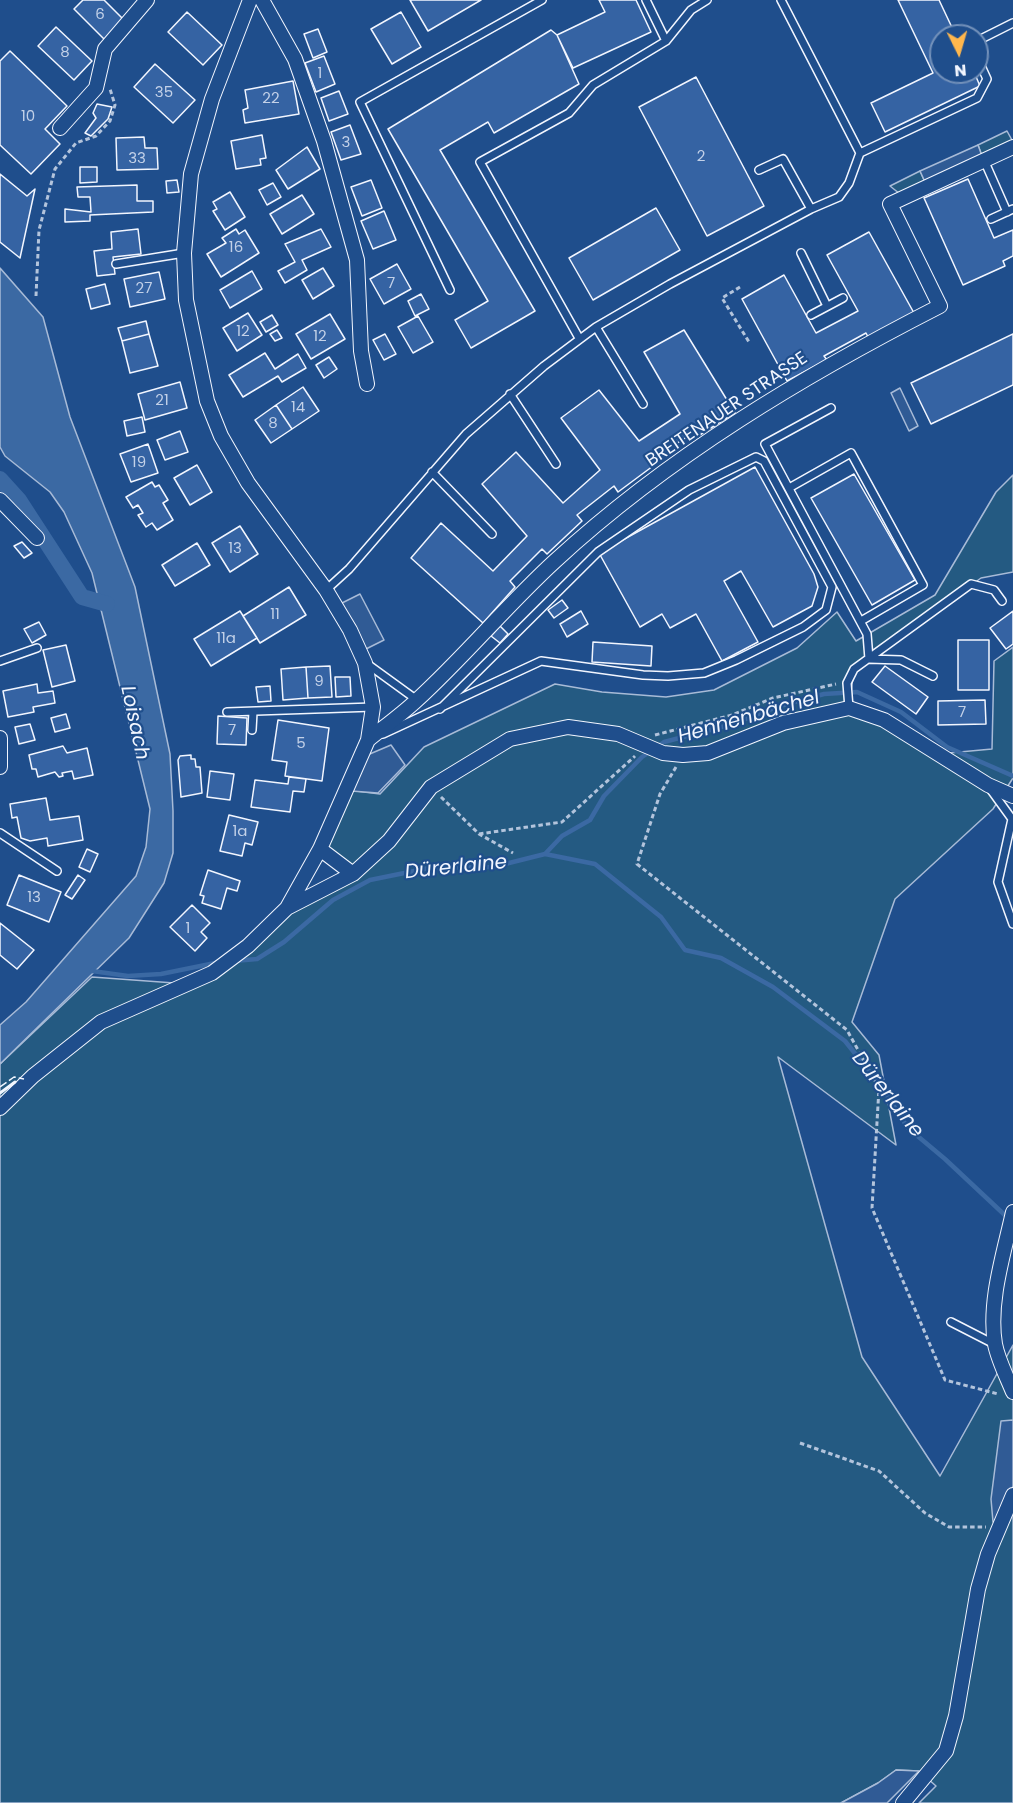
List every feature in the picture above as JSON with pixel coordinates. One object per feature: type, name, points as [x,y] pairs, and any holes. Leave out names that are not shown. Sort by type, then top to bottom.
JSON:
[{"type":"street","points":[[60,128],[96,88],[105,49],[147,0]]},
{"type":"street","points":[[0,1108],[33,1076],[101,1022],[212,973],[248,946],[287,908],[320,849],[368,740],[373,707],[365,663],[350,630],[326,590],[248,483],[221,436],[207,401],[186,300],[184,253],[191,174],[212,99],[250,0]]},
{"type":"street","points":[[262,0],[295,59],[327,152],[357,260],[361,351],[367,384]]},
{"type":"street","name":"BREITENAUER STRASSE","points":[[368,740],[417,700],[555,561],[672,465],[739,419],[816,372],[940,306],[890,204],[1013,147]]},
{"type":"street","points":[[0,500],[37,538]]},
{"type":"street","points":[[287,908],[353,874],[389,841],[431,787],[510,740],[568,727],[646,740],[663,753],[683,755],[708,753],[783,723],[848,705],[884,720],[988,785],[1013,796]]},
{"type":"street","points":[[0,738],[0,767]]},
{"type":"street","points":[[320,849],[353,874]]},
{"type":"street","points":[[1007,1394],[996,1345],[998,1287],[1013,1212]]},
{"type":"street","points":[[903,1803],[946,1751],[956,1716],[978,1589],[998,1530],[1013,1495]]},
{"type":"lane","points":[[450,290],[360,102],[542,0]]},
{"type":"lane","points":[[646,0],[666,41]]},
{"type":"lane","points":[[579,338],[480,162],[569,113],[593,85],[666,41],[691,10],[707,0]]},
{"type":"lane","points":[[781,0],[860,153]]},
{"type":"lane","points":[[989,35],[1013,23]]},
{"type":"lane","points":[[326,590],[349,570],[466,434],[510,394],[579,338],[811,209],[839,197],[849,183],[860,153],[977,98],[984,84]]},
{"type":"lane","points":[[759,170],[783,159],[811,209]]},
{"type":"lane","points":[[984,160],[1010,210],[991,219]]},
{"type":"lane","points":[[116,264],[184,253]]},
{"type":"lane","points":[[801,253],[827,306]]},
{"type":"lane","points":[[811,315],[843,298]]},
{"type":"lane","points":[[596,327],[643,404]]},
{"type":"lane","points":[[510,394],[556,464]]},
{"type":"lane","points":[[831,408],[765,444],[861,621],[867,634],[869,659]]},
{"type":"lane","points":[[789,488],[851,453],[923,585],[861,621]]},
{"type":"lane","points":[[368,740],[440,709],[541,660],[643,675],[668,676],[704,672],[736,660],[803,627],[826,610],[832,587],[764,461],[756,457],[689,490],[598,552],[440,709]]},
{"type":"lane","points":[[432,472],[492,534]]},
{"type":"lane","points":[[848,705],[847,683],[854,669],[971,584],[994,590],[1002,601]]},
{"type":"lane","points":[[0,662],[37,648]]},
{"type":"lane","points":[[869,659],[901,660],[933,676]]},
{"type":"lane","points":[[365,663],[417,700]]},
{"type":"lane","points":[[227,712],[373,707]]},
{"type":"lane","points":[[252,730],[253,712]]},
{"type":"lane","points":[[988,785],[1012,819],[998,882],[1013,924]]},
{"type":"lane","points":[[0,833],[57,871]]},
{"type":"lane","points":[[951,1322],[996,1345]]},
{"type":"path","points":[[36,296],[39,230],[55,169],[76,143],[96,136],[110,121],[116,105],[101,63]]},
{"type":"path","points":[[740,287],[722,298],[749,342]]},
{"type":"path","points":[[479,834],[562,822],[646,740],[657,735],[732,715],[772,698],[811,688],[847,683]]},
{"type":"path","points":[[683,755],[660,794],[637,864],[847,1030],[879,1089],[872,1208],[945,1380],[1007,1394]]},
{"type":"path","points":[[431,787],[479,834],[513,853]]},
{"type":"path","points":[[800,1443],[879,1471],[925,1514],[949,1527],[986,1527],[998,1530]]},
{"type":"shaded area","points":[[1007,131],[1013,142],[982,156],[978,145]]},
{"type":"shaded area","points":[[978,145],[982,156],[925,182],[920,171]]},
{"type":"shaded area","points":[[920,171],[925,182],[900,194],[890,186]]},
{"type":"shaded area","points":[[900,388],[918,426],[909,431],[891,393]]},
{"type":"shaded area","points":[[1013,475],[1013,572],[981,578],[854,669],[849,708],[938,754],[992,749],[994,661],[1013,647],[1013,778],[993,809],[895,899],[852,1022],[879,1055],[896,1145],[778,1057],[862,1357],[940,1476],[1013,1345],[1013,1803],[919,1803],[936,1786],[919,1771],[896,1770],[878,1783],[841,1803],[0,1803],[0,1064],[92,977],[188,984],[287,908],[352,874],[320,849],[348,790],[380,794],[424,747],[555,684],[602,692],[666,697],[714,690],[797,648],[837,612],[856,641],[935,595],[996,492]]},
{"type":"shaded area","points":[[360,594],[384,640],[364,650],[340,604]]},
{"type":"shaded area","points":[[391,745],[405,765],[378,793],[351,791],[365,756]]},
{"type":"shaded area","points":[[1013,1420],[1013,1486],[998,1523],[993,1522],[991,1499],[1001,1421]]},
{"type":"shaded area","points":[[896,1770],[919,1771],[887,1803],[841,1803],[878,1783]]},
{"type":"water","name":"Loisach","points":[[0,268],[43,317],[70,417],[135,587],[170,754],[173,853],[164,883],[129,938],[0,1064],[0,1025],[26,1002],[136,876],[146,847],[150,809],[92,573],[64,512],[50,492],[5,456],[0,447]]},
{"type":"building","points":[[83,0],[104,0],[125,21],[105,40],[74,9]]},
{"type":"building","points":[[410,0],[481,0],[428,31]]},
{"type":"building","points":[[599,0],[636,0],[651,32],[573,68],[557,35],[605,12]]},
{"type":"building","points":[[898,0],[939,0],[950,24],[929,24],[929,65]]},
{"type":"building","points":[[187,12],[222,45],[203,65],[168,32]]},
{"type":"building","points":[[401,12],[421,47],[392,64],[371,29]]},
{"type":"building","points":[[56,27],[92,61],[74,80],[38,46]]},
{"type":"building","points":[[318,29],[327,52],[313,58],[304,34]]},
{"type":"building","points":[[551,30],[557,35],[579,84],[494,133],[488,122],[440,150],[535,311],[471,348],[455,320],[488,301],[388,129]]},
{"type":"building","points":[[10,51],[67,106],[45,129],[60,144],[31,174],[0,145],[0,61]]},
{"type":"building","points":[[324,56],[335,84],[316,92],[305,63]]},
{"type":"building","points":[[155,64],[195,100],[173,123],[134,87]]},
{"type":"building","points":[[929,75],[929,84],[979,84],[980,86],[885,132],[871,103]]},
{"type":"building","points":[[696,77],[764,206],[707,236],[639,107]]},
{"type":"building","points":[[293,81],[299,114],[245,123],[243,110],[248,108],[245,90]]},
{"type":"building","points":[[339,91],[348,114],[329,121],[321,98]]},
{"type":"building","points":[[97,104],[112,107],[108,119],[91,136],[85,133],[96,118],[93,113]]},
{"type":"building","points":[[350,125],[361,154],[341,160],[331,132]]},
{"type":"building","points":[[262,135],[266,158],[260,159],[261,165],[236,169],[231,141]]},
{"type":"building","points":[[144,137],[145,148],[157,148],[158,169],[117,170],[116,138]]},
{"type":"building","points":[[307,147],[320,169],[288,189],[276,170]]},
{"type":"building","points":[[80,167],[97,167],[97,182],[80,183]]},
{"type":"building","points":[[0,174],[27,196],[35,189],[20,258],[0,242]]},
{"type":"building","points":[[968,179],[994,238],[1013,230],[1013,256],[1003,261],[1005,266],[963,285],[924,198]]},
{"type":"building","points":[[177,180],[179,192],[167,193],[166,181]]},
{"type":"building","points":[[371,180],[382,208],[362,216],[351,187]]},
{"type":"building","points":[[273,183],[281,197],[267,205],[259,190]]},
{"type":"building","points":[[137,185],[137,201],[153,201],[153,212],[90,215],[90,221],[65,222],[65,209],[91,212],[90,197],[78,197],[77,187]]},
{"type":"building","points":[[230,192],[245,217],[225,230],[213,211],[217,209],[213,202]]},
{"type":"building","points":[[302,195],[314,214],[282,234],[270,214]]},
{"type":"building","points":[[656,208],[680,250],[593,300],[569,258]]},
{"type":"building","points":[[384,211],[396,240],[373,249],[361,221]]},
{"type":"building","points":[[138,229],[141,254],[113,257],[115,274],[97,276],[94,251],[112,249],[111,232]]},
{"type":"building","points":[[236,229],[239,234],[245,230],[259,253],[221,277],[207,254],[226,243],[222,238]]},
{"type":"building","points":[[321,229],[331,247],[302,260],[307,270],[285,283],[278,271],[295,262],[285,244]]},
{"type":"building","points":[[869,232],[914,313],[868,337],[866,333],[824,356],[827,360],[787,381],[742,299],[784,275],[816,333],[858,311],[827,255]]},
{"type":"building","points":[[397,264],[411,289],[384,304],[370,279]]},
{"type":"building","points":[[323,268],[334,286],[313,299],[302,280]]},
{"type":"building","points":[[252,271],[262,289],[230,308],[220,290]]},
{"type":"building","points":[[159,272],[165,299],[130,307],[124,279]]},
{"type":"building","points":[[105,284],[110,304],[91,309],[86,289]]},
{"type":"building","points":[[421,294],[429,309],[415,316],[408,301]]},
{"type":"building","points":[[248,313],[262,335],[237,351],[223,328]]},
{"type":"building","points":[[330,314],[345,339],[311,359],[296,334]]},
{"type":"building","points":[[272,315],[278,325],[266,332],[260,322]]},
{"type":"building","points":[[418,316],[433,342],[413,353],[398,327]]},
{"type":"building","points":[[146,321],[149,334],[122,341],[118,328]]},
{"type":"building","points":[[277,330],[282,338],[275,341],[270,334]]},
{"type":"building","points":[[684,330],[735,413],[695,438],[692,434],[653,458],[657,463],[618,492],[614,486],[577,515],[582,521],[547,554],[542,549],[510,581],[515,587],[483,623],[411,558],[441,523],[493,571],[527,536],[482,484],[516,452],[563,503],[600,470],[561,418],[599,390],[639,441],[680,414],[644,352]]},
{"type":"building","points":[[149,334],[158,366],[130,373],[122,341]]},
{"type":"building","points":[[385,334],[396,354],[384,360],[373,340]]},
{"type":"building","points":[[1013,334],[1013,385],[931,424],[911,383]]},
{"type":"building","points":[[265,353],[275,369],[298,354],[306,368],[282,382],[278,376],[243,397],[229,375]]},
{"type":"building","points":[[329,357],[337,369],[324,378],[316,365]]},
{"type":"building","points":[[180,382],[187,408],[145,420],[138,394]]},
{"type":"building","points":[[303,387],[319,411],[292,429],[276,405]]},
{"type":"building","points":[[276,405],[292,429],[271,443],[255,420]]},
{"type":"building","points":[[142,417],[145,432],[127,436],[124,421]]},
{"type":"building","points":[[180,431],[188,452],[165,460],[157,440]]},
{"type":"building","points":[[148,444],[158,473],[131,482],[120,454]]},
{"type":"building","points":[[197,465],[212,492],[190,505],[174,478]]},
{"type":"building","points":[[755,467],[814,574],[818,587],[812,606],[773,627],[741,571],[724,581],[758,642],[722,661],[696,614],[670,628],[662,614],[640,627],[599,553]]},
{"type":"building","points":[[854,474],[915,580],[872,605],[811,498]]},
{"type":"building","points":[[152,482],[155,487],[159,485],[168,500],[163,503],[173,520],[157,530],[152,523],[146,527],[138,515],[143,513],[138,505],[133,508],[126,497]]},
{"type":"building","points":[[240,526],[258,554],[230,572],[212,543]]},
{"type":"building","points":[[22,542],[32,553],[24,558],[14,546]]},
{"type":"building","points":[[197,543],[210,565],[175,586],[162,565]]},
{"type":"building","points":[[289,587],[306,615],[260,643],[243,616]]},
{"type":"building","points":[[562,600],[568,608],[554,618],[548,610]]},
{"type":"building","points":[[240,611],[257,638],[211,666],[194,639]]},
{"type":"building","points":[[581,611],[588,624],[567,637],[560,624]]},
{"type":"building","points":[[1013,611],[1013,644],[1006,649],[990,628]]},
{"type":"building","points":[[39,622],[46,635],[32,643],[24,629]]},
{"type":"building","points":[[500,626],[508,634],[500,643],[491,636]]},
{"type":"building","points":[[958,640],[989,640],[989,690],[958,690]]},
{"type":"building","points":[[593,642],[652,646],[651,666],[592,662]]},
{"type":"building","points":[[66,645],[75,681],[52,687],[43,650]]},
{"type":"building","points":[[330,666],[332,697],[308,698],[306,667]]},
{"type":"building","points":[[885,666],[928,697],[916,714],[872,682]]},
{"type":"building","points":[[306,667],[308,698],[283,700],[281,669]]},
{"type":"building","points":[[335,677],[350,677],[351,696],[336,697]]},
{"type":"building","points":[[37,684],[38,693],[53,691],[55,703],[33,707],[34,712],[8,717],[3,691]]},
{"type":"building","points":[[270,686],[271,701],[258,702],[256,687]]},
{"type":"building","points":[[985,700],[986,724],[938,725],[938,701]]},
{"type":"building","points":[[66,714],[70,728],[55,732],[51,718]]},
{"type":"building","points":[[218,716],[247,718],[246,745],[217,744]]},
{"type":"building","points":[[278,720],[329,728],[322,781],[285,776],[287,762],[272,760]]},
{"type":"building","points":[[30,724],[35,740],[19,744],[15,727]]},
{"type":"building","points":[[63,746],[67,753],[87,748],[93,775],[74,779],[72,771],[62,773],[63,776],[59,777],[55,772],[38,777],[36,769],[32,769],[29,755]]},
{"type":"building","points":[[191,755],[191,759],[195,759],[196,767],[200,767],[202,793],[181,797],[178,760],[180,756]]},
{"type":"building","points":[[210,771],[234,774],[230,800],[207,797]]},
{"type":"building","points":[[289,777],[306,779],[304,792],[293,791],[290,812],[251,807],[255,780],[288,784]]},
{"type":"building","points":[[46,798],[50,820],[79,816],[83,840],[48,846],[47,838],[30,841],[21,838],[17,817],[12,818],[10,804]]},
{"type":"building","points":[[229,815],[258,822],[252,845],[245,843],[242,856],[220,851]]},
{"type":"building","points":[[87,849],[98,854],[90,872],[79,867]]},
{"type":"building","points":[[208,870],[240,881],[237,891],[227,888],[221,909],[202,903],[204,896],[200,895]]},
{"type":"building","points":[[19,875],[61,892],[49,922],[7,905]]},
{"type":"building","points":[[78,875],[85,880],[72,899],[65,895]]},
{"type":"building","points":[[192,905],[210,923],[201,932],[207,938],[195,951],[170,927]]},
{"type":"building","points":[[0,923],[34,950],[17,969],[0,955]]},
{"type":"waterway","points":[[0,479],[19,500],[82,597],[107,604]]},
{"type":"waterway","name":"Hennenbächel","points":[[545,854],[562,836],[590,820],[604,796],[642,757],[664,742],[733,724],[780,706],[824,694],[857,692],[901,712],[947,747],[1013,776]]},
{"type":"waterway","name":"Dürerlaine","points":[[234,961],[257,959],[284,942],[333,900],[370,880],[429,868],[493,867],[545,854],[595,864],[661,917],[685,950],[721,958],[773,987],[845,1041],[881,1086],[908,1128],[1009,1219]]},
{"type":"waterway","name":"Dürerlaine","points":[[92,971],[128,976],[161,974],[220,962]]},
{"type":"fence","points":[[0,1087],[14,1077],[24,1079]]},
{"type":"wall","points":[[0,1093],[15,1082]]}]
